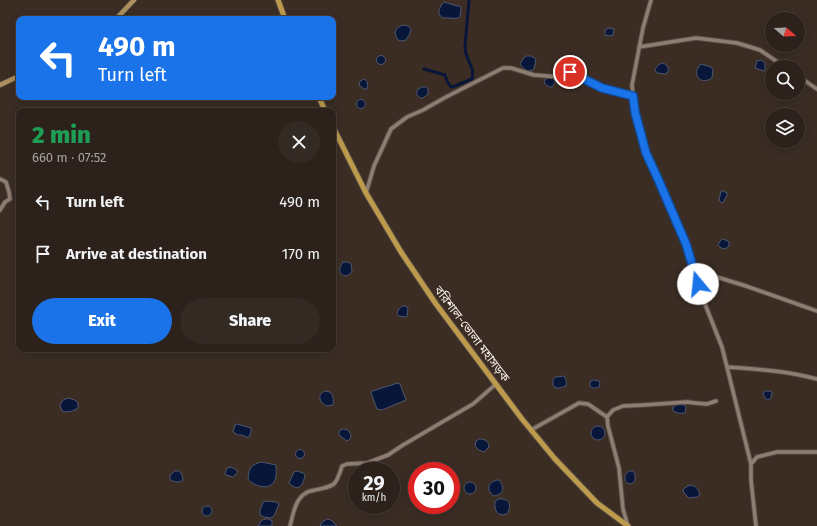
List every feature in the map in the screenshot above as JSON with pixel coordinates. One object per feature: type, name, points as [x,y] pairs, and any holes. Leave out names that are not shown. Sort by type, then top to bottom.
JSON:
[{"type":"highway","points":[[278,0],[284,16]]},
{"type":"highway","name":"বরিশাল-ভোলা মহাসড়ক","points":[[336,133],[366,193],[401,252],[436,304],[555,460],[597,503],[628,526]]},
{"type":"main road","points":[[119,16],[134,0]]},
{"type":"main road","points":[[0,85],[16,77]]},
{"type":"street","points":[[651,0],[643,28],[632,86],[635,112],[646,153],[686,244],[703,299],[722,347],[750,464],[756,526]]},
{"type":"street","points":[[639,47],[696,38],[737,42],[760,50],[775,60]]},
{"type":"street","points":[[366,193],[374,166],[391,129],[407,117],[503,68],[511,68],[534,75],[560,77],[570,72],[602,88],[633,96]]},
{"type":"street","points":[[805,81],[817,89]]},
{"type":"street","points":[[0,179],[6,182],[10,199],[5,202],[0,210]]},
{"type":"street","points":[[694,270],[746,286],[817,311]]},
{"type":"street","points":[[727,367],[760,369],[817,378]]},
{"type":"street","points":[[290,526],[298,500],[306,492],[330,488],[338,480],[342,466],[348,464],[367,463],[388,455],[473,404],[496,384]]},
{"type":"street","points":[[628,526],[623,509],[619,468],[607,417],[613,410],[623,406],[644,406],[687,402],[707,404],[716,401]]},
{"type":"street","points":[[531,430],[579,402],[588,404],[607,417]]},
{"type":"street","points":[[750,464],[757,457],[777,452],[817,452]]},
{"type":"water","points":[[444,2],[460,6],[460,17],[443,18],[440,15],[439,10]]},
{"type":"water","points":[[403,25],[409,26],[411,30],[406,40],[402,41],[398,40],[395,33],[398,27]]},
{"type":"water","points":[[606,29],[614,29],[613,35],[605,35]]},
{"type":"water","points":[[379,56],[383,56],[385,60],[383,64],[379,64],[377,62],[377,58]]},
{"type":"water","points":[[526,56],[531,56],[536,59],[534,69],[530,71],[523,68],[520,64]]},
{"type":"water","points":[[761,60],[765,63],[764,71],[755,68],[757,61]]},
{"type":"water","points":[[662,63],[668,67],[668,72],[665,74],[657,73],[655,70]]},
{"type":"water","points":[[701,64],[711,67],[713,70],[712,78],[704,81],[698,78],[697,72]]},
{"type":"water","points":[[550,77],[553,78],[554,81],[554,85],[552,87],[547,86],[544,82]]},
{"type":"water","points":[[364,79],[368,86],[367,89],[364,89],[359,85],[360,81]]},
{"type":"water","points":[[426,87],[428,89],[428,94],[421,98],[417,95],[417,93],[418,89]]},
{"type":"water","points":[[361,99],[366,104],[361,109],[356,104]]},
{"type":"water","points":[[721,191],[727,193],[722,203],[719,200]]},
{"type":"water","points":[[723,239],[729,243],[729,246],[725,249],[718,245]]},
{"type":"water","points":[[343,262],[348,262],[351,264],[352,272],[347,276],[340,273]]},
{"type":"water","points":[[402,306],[408,308],[406,317],[399,316],[397,314],[398,310]]},
{"type":"water","points":[[564,376],[566,386],[556,388],[553,385],[553,379]]},
{"type":"water","points":[[593,380],[599,381],[599,387],[593,388],[590,386],[590,382]]},
{"type":"water","points":[[398,383],[400,384],[406,400],[382,410],[377,409],[371,393],[372,391]]},
{"type":"water","points":[[325,391],[330,392],[332,395],[333,405],[327,406],[321,401],[320,397]]},
{"type":"water","points":[[766,391],[772,392],[771,398],[768,400],[763,394]]},
{"type":"water","points":[[68,398],[75,400],[78,403],[78,408],[66,412],[62,411],[60,405],[63,400]]},
{"type":"water","points":[[678,404],[686,407],[685,413],[673,411],[674,406]]},
{"type":"water","points":[[237,424],[251,428],[249,437],[238,435],[233,432],[235,425]]},
{"type":"water","points":[[598,426],[603,428],[605,433],[603,438],[598,440],[593,438],[591,433],[593,428]]},
{"type":"water","points":[[343,429],[348,430],[351,435],[350,439],[347,441],[339,435],[339,431]]},
{"type":"water","points":[[479,439],[485,440],[488,443],[489,447],[484,452],[475,446],[476,441]]},
{"type":"water","points":[[298,450],[302,450],[304,454],[302,458],[298,458],[296,456],[296,452]]},
{"type":"water","points":[[262,462],[276,465],[274,482],[265,487],[254,484],[248,479],[251,467]]},
{"type":"water","points":[[231,467],[238,472],[233,477],[226,475],[225,473],[227,468]]},
{"type":"water","points":[[175,471],[179,471],[182,475],[183,480],[180,482],[170,480],[170,475]]},
{"type":"water","points":[[297,471],[305,475],[302,485],[298,488],[289,483],[294,472]]},
{"type":"water","points":[[633,471],[635,474],[635,481],[631,484],[627,483],[625,480],[626,474]]},
{"type":"water","points":[[499,480],[503,488],[500,494],[494,496],[491,494],[489,487],[491,483]]},
{"type":"water","points":[[468,482],[472,482],[476,488],[472,494],[468,494],[464,490],[464,486]]},
{"type":"water","points":[[690,485],[697,488],[700,495],[689,498],[684,493],[683,490]]},
{"type":"water","points":[[498,499],[505,500],[509,503],[510,505],[507,514],[501,515],[496,511],[495,502]]},
{"type":"water","points":[[263,502],[276,502],[279,504],[274,516],[271,518],[260,515]]},
{"type":"water","points":[[207,506],[212,511],[207,516],[202,511]]},
{"type":"water","points":[[266,519],[272,521],[272,526],[258,526],[262,520]]},
{"type":"water","points":[[327,519],[331,520],[337,526],[320,526],[322,522]]},
{"type":"waterway","points":[[424,69],[445,75],[451,87],[472,79],[473,74],[471,66],[465,52],[469,0]]},
{"type":"route","points":[[570,72],[602,88],[633,96],[635,112],[646,153],[686,244],[698,284]]}]
